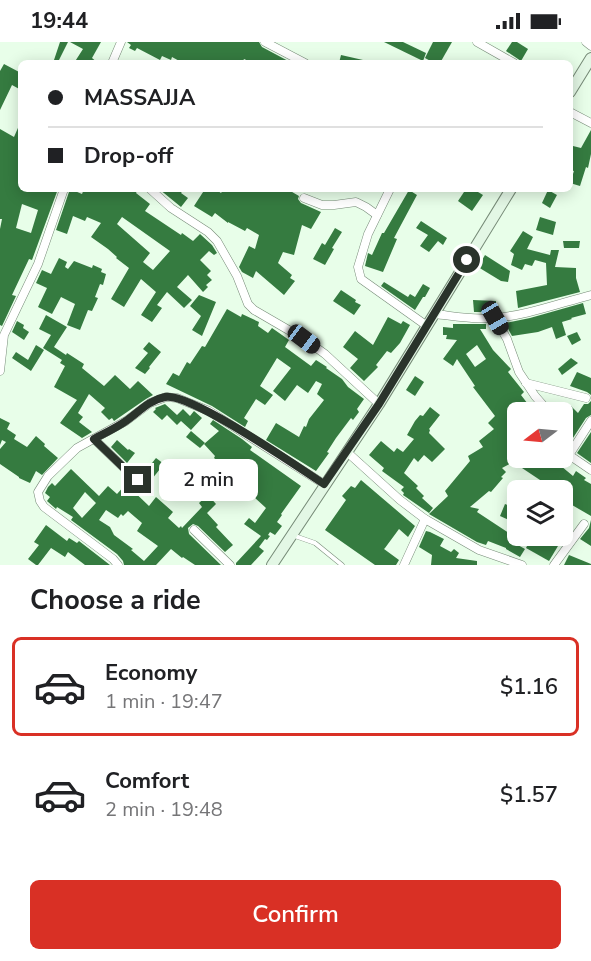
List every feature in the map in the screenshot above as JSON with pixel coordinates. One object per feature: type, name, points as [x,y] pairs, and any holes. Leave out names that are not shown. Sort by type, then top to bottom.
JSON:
[{"type":"street","points":[[113,60],[121,42]]},
{"type":"street","points":[[265,42],[298,60]]},
{"type":"street","points":[[477,42],[509,60]]},
{"type":"street","points":[[586,42],[591,46]]},
{"type":"street","points":[[573,89],[586,74],[591,58]]},
{"type":"street","points":[[573,114],[591,123]]},
{"type":"street","points":[[0,371],[4,335],[38,264],[63,192]]},
{"type":"street","points":[[153,192],[171,208],[217,240],[237,276],[248,304],[254,310],[325,354],[379,404]]},
{"type":"street","points":[[388,192],[368,234],[357,267],[361,279],[427,326]]},
{"type":"street","points":[[272,565],[379,404],[509,192]]},
{"type":"street","points":[[304,198],[322,205],[356,202],[377,215]]},
{"type":"street","points":[[435,314],[495,318],[591,295]]},
{"type":"street","points":[[495,318],[507,339],[519,372],[540,402]]},
{"type":"street","points":[[526,383],[586,398]]},
{"type":"street","points":[[118,565],[44,507],[38,492],[48,476],[77,448],[126,421],[150,402],[166,397],[177,398],[209,411],[324,484]]},
{"type":"street","points":[[573,449],[591,422]]},
{"type":"street","points":[[94,439],[138,480]]},
{"type":"street","points":[[347,452],[400,500],[425,519],[478,550],[522,565]]},
{"type":"street","points":[[573,458],[591,470]]},
{"type":"street","points":[[404,565],[425,519]]},
{"type":"street","points":[[554,565],[584,524]]},
{"type":"street","points":[[194,530],[230,565]]},
{"type":"lane","points":[[292,535],[315,543],[342,565]]},
{"type":"building","points":[[60,42],[68,42],[59,60],[54,60]]},
{"type":"building","points":[[70,42],[101,42],[92,58],[94,60],[76,60],[83,49]]},
{"type":"building","points":[[127,42],[259,42],[262,47],[286,60],[178,60],[172,57],[171,60],[162,56],[160,60],[137,48],[135,51],[129,48],[131,45]]},
{"type":"building","points":[[384,42],[403,42],[426,53],[423,60]]},
{"type":"building","points":[[433,42],[452,42],[442,60],[425,58]]},
{"type":"building","points":[[512,42],[517,42],[528,49],[522,60],[506,51]]},
{"type":"building","points":[[341,55],[363,60],[340,60]]},
{"type":"building","points":[[4,64],[18,71],[18,88],[12,85],[0,110],[0,71]]},
{"type":"building","points":[[18,128],[18,192],[57,192],[32,260],[29,259],[12,295],[16,296],[2,326],[0,325],[0,229],[2,219],[0,219],[0,129],[14,137]],"holes":[[[22,204],[38,210],[31,233],[16,228]]]},
{"type":"building","points":[[591,130],[591,154],[580,186],[573,184],[573,146],[581,148]]},
{"type":"building","points":[[69,192],[82,194],[83,192],[136,192],[150,204],[145,211],[181,235],[182,233],[193,241],[200,234],[212,245],[217,253],[214,255],[209,251],[200,260],[211,271],[207,275],[212,280],[203,292],[188,275],[177,287],[192,300],[184,308],[167,292],[157,305],[162,308],[152,322],[141,315],[156,292],[141,279],[124,307],[111,299],[129,268],[91,237],[101,223],[87,217],[85,221],[73,216],[67,234],[56,230]],"holes":[[[122,217],[170,251],[153,270],[143,262],[150,253],[117,224]]]},
{"type":"building","points":[[163,192],[182,192],[188,198],[181,207]]},
{"type":"building","points":[[203,192],[292,192],[299,196],[301,203],[321,212],[311,229],[302,225],[294,255],[283,252],[278,263],[292,275],[290,278],[295,281],[284,295],[256,271],[253,278],[242,272],[239,267],[249,246],[255,249],[259,235],[247,228],[245,231],[228,223],[215,213],[212,217],[194,206]]},
{"type":"building","points":[[408,192],[417,195],[394,238],[397,239],[383,272],[365,266],[368,253],[372,255]]},
{"type":"building","points":[[464,192],[478,192],[483,195],[472,211],[458,201]]},
{"type":"building","points":[[547,192],[557,195],[550,208],[542,203]]},
{"type":"building","points":[[540,217],[556,222],[553,235],[536,230]]},
{"type":"building","points":[[421,221],[447,238],[443,245],[438,241],[429,252],[420,246],[428,235],[416,228]]},
{"type":"building","points":[[335,228],[342,232],[325,265],[313,259],[322,243],[325,245]]},
{"type":"building","points":[[523,231],[533,237],[527,249],[550,255],[551,250],[559,250],[555,267],[576,268],[580,292],[518,308],[516,291],[547,285],[546,263],[535,260],[532,266],[525,264],[522,270],[511,265],[514,254],[510,251]]},
{"type":"building","points":[[563,241],[580,241],[579,248],[564,248]]},
{"type":"building","points":[[485,255],[510,271],[508,282],[501,281],[478,267]]},
{"type":"building","points":[[59,258],[67,262],[65,267],[68,269],[74,261],[92,268],[93,265],[102,269],[101,272],[106,274],[103,285],[100,284],[95,297],[98,298],[92,311],[88,310],[80,330],[67,325],[75,304],[61,297],[52,314],[38,307],[47,288],[36,283],[42,270],[51,274]]},
{"type":"building","points":[[384,282],[408,297],[410,294],[415,297],[423,284],[430,288],[415,310],[381,286]]},
{"type":"building","points":[[341,290],[361,305],[354,315],[333,301]]},
{"type":"building","points":[[199,295],[216,302],[202,336],[192,330],[201,316],[190,306]]},
{"type":"building","points":[[473,300],[496,301],[496,312],[474,312]]},
{"type":"building","points":[[583,303],[586,314],[562,322],[566,335],[556,339],[552,327],[538,332],[512,336],[505,323],[530,318]]},
{"type":"building","points":[[227,309],[241,317],[242,314],[259,322],[258,326],[268,333],[272,328],[289,340],[285,347],[311,366],[316,360],[327,367],[364,399],[357,409],[359,412],[353,420],[351,418],[336,438],[316,471],[266,440],[276,423],[299,437],[304,426],[306,427],[309,419],[324,400],[317,394],[322,384],[316,381],[308,393],[297,385],[285,401],[273,391],[291,368],[277,358],[260,386],[273,395],[265,405],[256,399],[244,418],[248,421],[245,427],[212,406],[166,384],[173,373],[179,376],[187,362],[190,364],[202,346],[205,347]]},
{"type":"building","points":[[46,315],[67,327],[54,347],[84,364],[82,368],[104,386],[115,375],[130,389],[138,381],[153,395],[114,421],[112,418],[109,420],[101,412],[105,408],[89,394],[78,413],[83,417],[79,422],[92,432],[82,438],[60,423],[77,400],[54,387],[65,366],[60,363],[62,360],[43,348],[51,335],[39,329]]},
{"type":"building","points":[[388,317],[401,324],[403,321],[410,325],[400,343],[391,353],[387,351],[376,365],[378,367],[364,381],[350,368],[358,359],[343,347],[355,331],[373,345]]},
{"type":"building","points":[[17,321],[29,332],[24,340],[12,332]]},
{"type":"building","points":[[453,324],[486,324],[486,329],[480,329],[493,350],[511,369],[508,372],[524,392],[521,395],[526,402],[507,402],[507,465],[502,468],[506,472],[491,492],[489,491],[470,507],[479,509],[477,512],[507,532],[507,546],[520,546],[525,549],[520,557],[488,541],[486,545],[477,542],[429,514],[448,496],[445,491],[470,461],[468,456],[483,447],[479,441],[494,429],[488,423],[495,416],[473,387],[475,386],[457,359],[453,366],[443,359],[457,340],[446,339],[447,335],[443,335],[443,327],[453,328]],"holes":[[[477,345],[486,359],[475,367],[466,354]]]},
{"type":"building","points":[[577,332],[581,340],[572,345],[567,336]]},
{"type":"building","points":[[149,342],[161,352],[145,374],[135,368],[148,353],[143,349]]},
{"type":"building","points":[[36,345],[44,350],[31,371],[12,358],[16,352],[28,360]]},
{"type":"building","points":[[571,358],[578,363],[562,375],[558,369]]},
{"type":"building","points":[[577,372],[591,378],[591,395],[570,386]]},
{"type":"building","points":[[415,376],[424,382],[415,396],[406,390]]},
{"type":"building","points":[[591,401],[591,415],[586,418],[573,438],[573,408],[578,413],[584,404]]},
{"type":"building","points":[[165,404],[177,415],[183,409],[190,416],[194,411],[202,418],[191,430],[181,421],[177,425],[167,415],[162,420],[153,412],[155,408]]},
{"type":"building","points":[[430,407],[440,415],[429,429],[429,433],[445,449],[432,462],[424,455],[418,462],[414,458],[404,473],[418,486],[416,488],[424,496],[422,498],[433,508],[429,513],[403,495],[401,490],[404,487],[382,471],[384,468],[369,455],[381,441],[394,452],[397,448],[403,452],[414,439],[407,435],[415,421],[420,415],[423,416]]},
{"type":"building","points":[[0,418],[10,423],[7,429],[16,435],[14,439],[27,447],[36,436],[58,458],[42,475],[36,471],[30,483],[0,464],[0,449],[6,442],[2,440],[0,445]]},
{"type":"building","points":[[213,420],[242,439],[252,447],[250,450],[301,486],[277,522],[282,526],[275,535],[270,532],[268,535],[270,536],[259,547],[264,551],[251,565],[236,565],[261,536],[244,524],[249,518],[255,523],[266,508],[243,487],[247,483],[214,458],[215,456],[204,444],[219,431],[210,424]]},
{"type":"building","points":[[191,431],[205,443],[200,448],[186,437]]},
{"type":"building","points":[[591,432],[591,463],[577,453]]},
{"type":"building","points":[[117,440],[135,453],[127,463],[111,447]]},
{"type":"building","points":[[156,458],[164,464],[152,479],[144,473]]},
{"type":"building","points":[[202,467],[210,476],[205,481],[202,478],[197,484],[191,479]]},
{"type":"building","points":[[522,468],[563,468],[573,476],[576,471],[586,478],[584,480],[591,484],[591,516],[573,506],[573,480],[540,480]]},
{"type":"building","points":[[71,469],[99,496],[108,486],[117,494],[126,484],[149,506],[156,497],[173,512],[168,518],[179,528],[181,526],[182,528],[202,507],[199,503],[208,495],[216,504],[207,513],[218,525],[216,527],[233,545],[225,552],[193,524],[188,528],[189,534],[221,565],[195,565],[171,549],[156,565],[124,565],[117,554],[71,520],[73,517],[57,507],[56,509],[47,501],[50,497],[45,493],[48,487],[52,483],[55,486]],"holes":[[[85,492],[96,503],[82,518],[73,508]],[[106,510],[118,518],[128,511],[142,523],[137,531],[158,546],[144,561],[131,550],[133,549],[114,535],[110,527],[99,520]]]},
{"type":"building","points":[[361,480],[415,526],[408,537],[399,529],[384,549],[399,560],[396,565],[375,565],[325,530],[346,500],[342,496],[351,486],[355,488]]},
{"type":"building","points":[[505,504],[507,505],[507,519],[500,516]]},
{"type":"building","points":[[591,520],[591,546],[580,539],[589,528]]},
{"type":"building","points":[[46,525],[67,541],[69,538],[77,543],[79,541],[110,565],[85,565],[68,552],[65,557],[51,548],[36,565],[28,559],[39,545],[34,542]]},
{"type":"building","points":[[426,531],[444,539],[440,546],[451,552],[454,549],[459,553],[456,558],[477,561],[477,565],[431,565],[432,555],[419,547]]},
{"type":"building","points":[[527,546],[558,546],[549,561],[526,548]]},
{"type":"building","points":[[569,555],[591,564],[591,565],[564,565]]},
{"type":"route","points":[[138,480],[94,439],[126,421],[150,402],[166,397],[177,398],[209,411],[324,484],[379,404],[467,260]]}]
